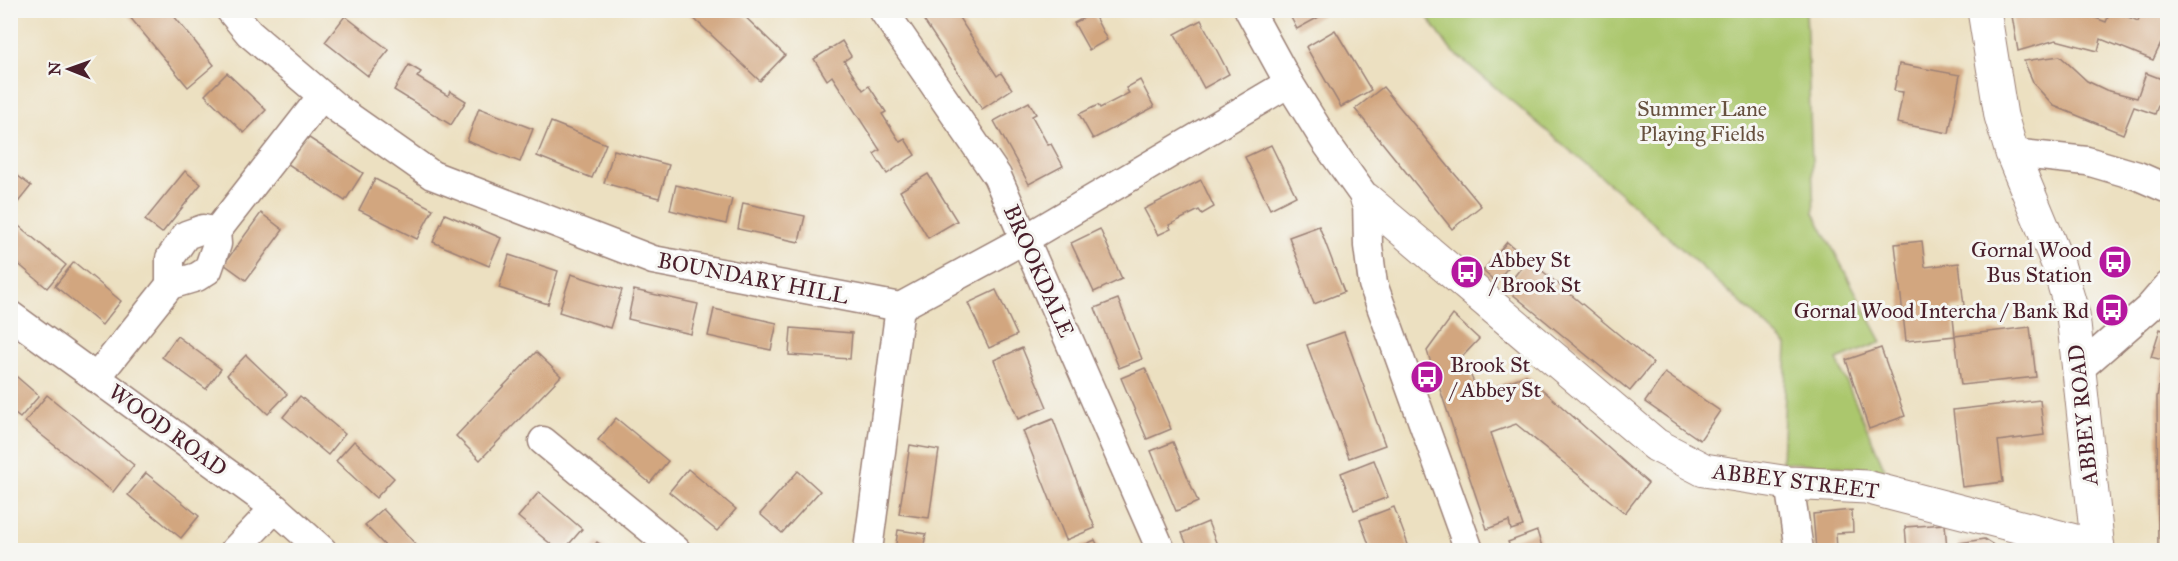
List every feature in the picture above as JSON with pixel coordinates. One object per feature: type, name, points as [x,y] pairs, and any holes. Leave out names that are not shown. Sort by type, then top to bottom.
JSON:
[{"type":"street","name":"BOUNDARY HILL","points":[[230,10],[249,33],[322,96],[432,175],[653,260],[900,307]]},
{"type":"street","name":"BROOKDALE","points":[[883,10],[997,176],[1161,550]]},
{"type":"street","points":[[1249,10],[1327,144],[1366,200],[1368,246],[1373,284],[1469,550]]},
{"type":"street","name":"ABBEY ROAD","points":[[1984,10],[2001,116],[2012,153],[2058,264],[2073,315],[2098,549]]},
{"type":"street","points":[[868,550],[900,307],[1025,239],[1290,83]]},
{"type":"street","points":[[96,378],[170,285],[197,277],[208,270],[217,244],[216,232],[322,96]]},
{"type":"street","points":[[2012,153],[2086,161],[2138,176],[2168,189]]},
{"type":"street","name":"ABBEY STREET","points":[[1366,200],[1656,445],[1704,470],[1789,483],[1866,487],[2098,549]]},
{"type":"street","points":[[170,285],[170,258],[186,235],[203,229],[216,232]]},
{"type":"street","points":[[2079,369],[2112,340],[2158,312],[2168,286]]},
{"type":"street","name":"WOOD ROAD","points":[[10,315],[275,508],[322,550]]},
{"type":"street","points":[[543,441],[676,550]]},
{"type":"street","points":[[1789,483],[1799,550]]},
{"type":"street","points":[[235,550],[275,508]]},
{"type":"green space","name":"Summer Lane Playing Fields","points":[[1423,11],[1806,11],[1814,213],[1882,342],[1837,360],[1885,470],[1782,462],[1787,345],[1619,192],[1450,49]]},
{"type":"building","points":[[124,10],[169,10],[214,65],[188,87]]},
{"type":"building","points":[[685,10],[738,10],[785,55],[760,81]]},
{"type":"building","points":[[917,10],[954,10],[997,76],[1001,73],[1012,89],[982,109]]},
{"type":"building","points":[[1287,10],[1328,10],[1328,12],[1297,29]]},
{"type":"building","points":[[2011,10],[2074,10],[2106,22],[2111,10],[2138,21],[2142,10],[2168,10],[2168,29],[2153,60],[2101,39],[2098,51],[2056,40],[2018,51]]},
{"type":"building","points":[[1093,13],[1107,40],[1089,50],[1074,23]]},
{"type":"building","points":[[345,16],[389,50],[368,76],[325,42]]},
{"type":"building","points":[[1201,20],[1229,74],[1204,88],[1175,34]]},
{"type":"building","points":[[1335,30],[1371,90],[1341,107],[1306,47]]},
{"type":"building","points":[[842,41],[851,56],[844,61],[863,90],[869,86],[886,112],[882,114],[900,142],[905,139],[915,155],[887,174],[874,154],[880,150],[832,76],[827,80],[814,59]]},
{"type":"building","points":[[2060,56],[2087,81],[2106,90],[2137,98],[2146,73],[2167,81],[2155,114],[2134,107],[2123,134],[2054,106],[2034,84],[2024,61]]},
{"type":"building","points":[[1899,64],[1960,75],[1949,133],[1897,123],[1903,92],[1894,91]]},
{"type":"building","points":[[409,65],[421,72],[417,77],[448,96],[450,91],[466,101],[451,125],[394,90]]},
{"type":"building","points":[[227,73],[266,110],[244,133],[205,95]]},
{"type":"building","points":[[1140,80],[1154,107],[1093,139],[1079,114],[1098,105],[1100,108],[1129,93],[1126,88]]},
{"type":"building","points":[[1383,87],[1481,206],[1452,229],[1355,109]]},
{"type":"building","points":[[1029,102],[1036,114],[1032,116],[1063,166],[1029,184],[994,121]]},
{"type":"building","points":[[479,108],[533,129],[520,162],[467,141]]},
{"type":"building","points":[[551,122],[606,144],[592,178],[537,156]]},
{"type":"building","points":[[306,136],[363,173],[345,201],[288,164]]},
{"type":"building","points":[[1271,145],[1296,196],[1270,209],[1245,157]]},
{"type":"building","points":[[614,150],[669,165],[659,198],[604,183]]},
{"type":"building","points":[[10,170],[31,186],[15,206],[10,203]]},
{"type":"building","points":[[185,171],[201,184],[162,233],[145,220]]},
{"type":"building","points":[[928,174],[957,221],[928,238],[900,191]]},
{"type":"building","points":[[375,179],[433,209],[417,239],[359,210]]},
{"type":"building","points":[[1201,180],[1214,207],[1202,214],[1199,210],[1169,225],[1171,229],[1158,235],[1144,209]]},
{"type":"building","points":[[676,185],[732,199],[726,224],[670,210]]},
{"type":"building","points":[[743,203],[805,216],[799,242],[738,229]]},
{"type":"building","points":[[261,213],[283,230],[246,280],[224,264]]},
{"type":"building","points":[[445,214],[501,238],[489,266],[433,242]]},
{"type":"building","points":[[14,222],[66,265],[47,288],[10,257],[10,227]]},
{"type":"building","points":[[1319,226],[1344,292],[1314,304],[1289,237]]},
{"type":"building","points":[[1100,229],[1122,279],[1094,292],[1071,243]]},
{"type":"building","points":[[1922,241],[1925,267],[1959,263],[1964,306],[1952,308],[1955,336],[1906,341],[1895,244]]},
{"type":"building","points":[[1507,242],[1520,253],[1496,282],[1483,271]]},
{"type":"building","points":[[509,255],[558,271],[548,304],[499,288]]},
{"type":"building","points":[[1528,259],[1653,363],[1630,391],[1505,288]]},
{"type":"building","points":[[74,262],[121,301],[102,325],[55,286]]},
{"type":"building","points":[[571,274],[622,290],[610,328],[559,312]]},
{"type":"building","points":[[634,290],[698,304],[691,334],[628,319]]},
{"type":"building","points":[[996,290],[1017,335],[989,348],[968,303]]},
{"type":"building","points":[[1118,299],[1142,359],[1119,368],[1095,308]]},
{"type":"building","points":[[714,309],[777,323],[771,350],[708,336]]},
{"type":"building","points":[[1453,315],[1479,339],[1462,357],[1479,393],[1526,375],[1648,483],[1625,513],[1516,424],[1491,433],[1523,526],[1511,530],[1509,521],[1487,529],[1427,351]]},
{"type":"building","points":[[2030,327],[2036,377],[1961,385],[1955,336]]},
{"type":"building","points":[[791,328],[852,333],[850,359],[789,355]]},
{"type":"building","points":[[2160,329],[2168,332],[2168,550],[2158,550],[2157,397],[2163,360],[2151,357]]},
{"type":"building","points":[[1344,332],[1385,445],[1349,458],[1307,345]]},
{"type":"building","points":[[177,336],[221,369],[206,389],[162,357]]},
{"type":"building","points":[[1022,348],[1047,407],[1018,419],[994,360]]},
{"type":"building","points":[[1881,348],[1905,416],[1869,429],[1846,360]]},
{"type":"building","points":[[536,352],[561,376],[480,460],[456,436]]},
{"type":"building","points":[[246,355],[287,394],[268,414],[227,375]]},
{"type":"building","points":[[1145,368],[1171,429],[1147,439],[1121,378]]},
{"type":"building","points":[[10,371],[39,396],[20,418],[10,410]]},
{"type":"building","points":[[1665,373],[1720,411],[1700,440],[1645,402]]},
{"type":"building","points":[[47,395],[134,465],[113,492],[25,422]]},
{"type":"building","points":[[300,396],[345,434],[328,455],[283,417]]},
{"type":"building","points":[[2040,400],[2044,435],[1998,441],[2003,482],[1962,487],[1953,410]]},
{"type":"building","points":[[616,418],[668,461],[650,483],[598,440]]},
{"type":"building","points":[[1053,419],[1095,528],[1066,540],[1023,431]]},
{"type":"building","points":[[354,441],[394,478],[376,498],[336,461]]},
{"type":"building","points":[[1173,442],[1198,502],[1176,511],[1151,451]]},
{"type":"building","points":[[910,445],[939,450],[929,518],[899,514]]},
{"type":"building","points":[[1374,460],[1388,497],[1354,510],[1341,473]]},
{"type":"building","points":[[688,469],[736,509],[717,531],[669,492]]},
{"type":"building","points":[[798,471],[820,491],[782,533],[760,514]]},
{"type":"building","points":[[146,473],[199,516],[181,538],[128,495]]},
{"type":"building","points":[[539,492],[582,529],[564,550],[558,550],[518,517]]},
{"type":"building","points":[[1394,507],[1410,550],[1371,550],[1360,520]]},
{"type":"building","points":[[383,509],[421,550],[389,550],[365,525]]},
{"type":"building","points":[[1852,510],[1853,532],[1836,533],[1837,550],[1816,550],[1813,514]]},
{"type":"building","points":[[1208,522],[1219,550],[1189,550],[1182,533]]},
{"type":"building","points":[[1945,524],[1947,550],[1907,550],[1905,527]]},
{"type":"building","points":[[898,530],[926,534],[923,550],[895,550]]},
{"type":"building","points":[[1537,531],[1543,550],[1511,550],[1508,542]]},
{"type":"building","points":[[1984,539],[2001,550],[1960,550],[1959,543]]},
{"type":"building","points":[[1095,540],[1100,550],[1073,550]]},
{"type":"building","points":[[597,542],[609,550],[591,550]]},
{"type":"place","name":"Gornal Wood Bus Station","points":[[2115,262]]},
{"type":"place","name":"Abbey St / Brook St","points":[[1467,272]]},
{"type":"place","name":"Gornal Wood Intercha / Bank Rd","points":[[2112,310]]},
{"type":"place","name":"Brook St / Abbey St","points":[[1427,377]]}]
